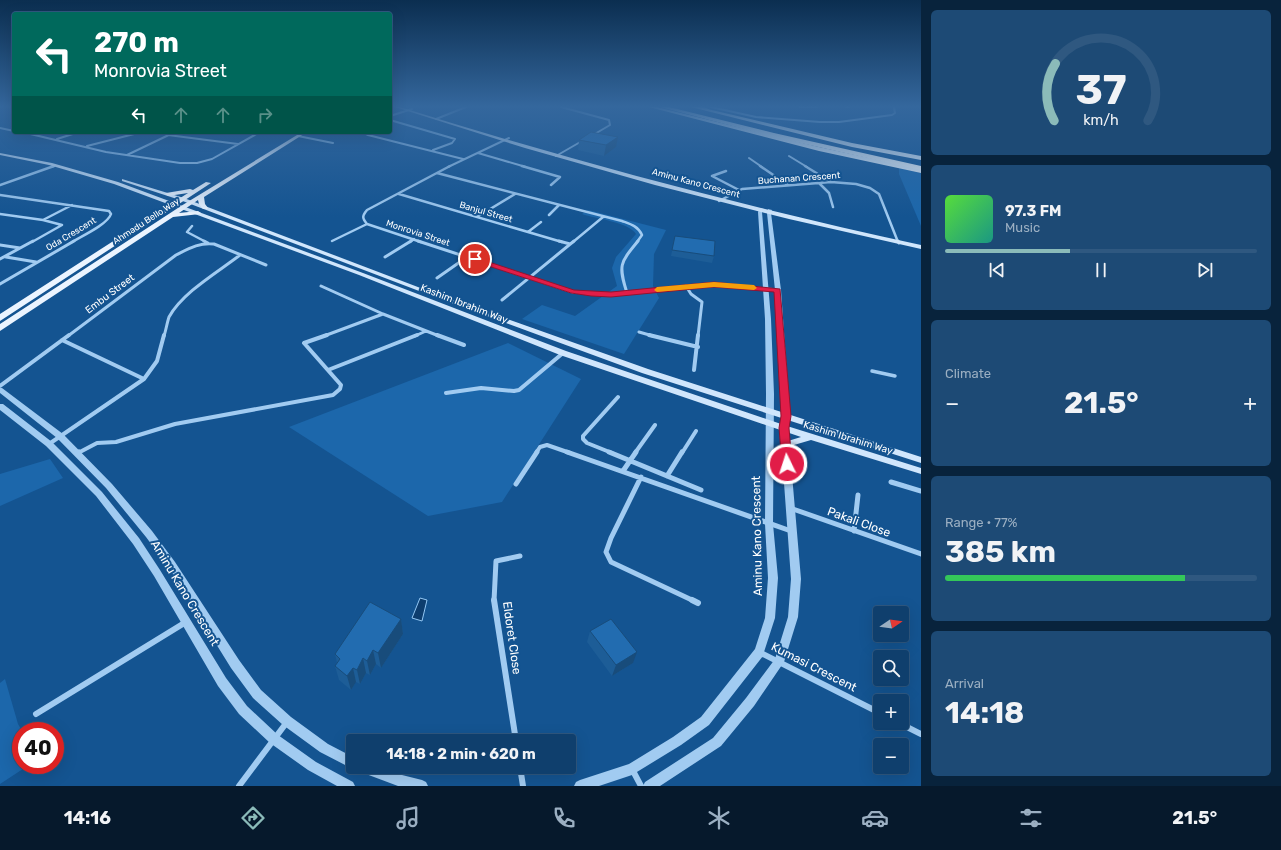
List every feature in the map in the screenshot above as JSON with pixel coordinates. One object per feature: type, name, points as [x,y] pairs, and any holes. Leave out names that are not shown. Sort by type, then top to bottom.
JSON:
[{"type":"highway","points":[[794,144],[921,172]]},
{"type":"highway","points":[[813,144],[921,168]]},
{"type":"highway","points":[[834,144],[921,162]]},
{"type":"highway","points":[[852,144],[921,158]]},
{"type":"main road","name":"Ahmadu Bello Way","points":[[0,328],[167,213],[182,199],[199,193],[281,144]]},
{"type":"main road","name":"Aminu Kano Crescent","points":[[522,144],[721,200],[921,247]]},
{"type":"main road","name":"Kashim Ibrahim Way","points":[[0,149],[106,174],[167,197],[175,204],[563,353],[754,418]]},
{"type":"main road","name":"Kashim Ibrahim Way","points":[[0,154],[54,166],[167,197],[182,199],[444,298],[645,371],[921,460]]},
{"type":"main road","name":"Ahmadu Bello Way","points":[[0,318],[167,213],[183,207],[199,193]]},
{"type":"main road","points":[[198,212],[167,213],[167,197],[199,193],[202,204],[205,208]]},
{"type":"main road","name":"Aminu Kano Crescent","points":[[899,241],[921,243]]},
{"type":"main road","name":"Kashim Ibrahim Way","points":[[770,427],[784,428],[921,471]]},
{"type":"main road","points":[[786,450],[791,443],[811,437]]},
{"type":"street","points":[[75,144],[125,155],[180,163],[197,163],[212,159],[238,144]]},
{"type":"street","points":[[84,146],[94,144]]},
{"type":"street","points":[[125,155],[149,144]]},
{"type":"street","points":[[403,144],[463,159]]},
{"type":"street","points":[[432,151],[450,144]]},
{"type":"street","points":[[332,241],[367,224],[363,219],[363,215],[367,210],[463,159],[497,144]]},
{"type":"street","points":[[559,155],[578,144]]},
{"type":"street","points":[[477,153],[560,177],[551,185]]},
{"type":"street","points":[[789,156],[831,182]]},
{"type":"street","points":[[750,158],[788,185]]},
{"type":"street","points":[[0,185],[54,166]]},
{"type":"street","points":[[726,171],[712,176],[738,190]]},
{"type":"street","points":[[437,173],[631,224],[641,231],[642,235],[624,256],[621,263],[627,293]]},
{"type":"street","name":"Buchanan Crescent","points":[[721,200],[738,190],[831,182],[856,184],[878,192],[899,241]]},
{"type":"street","points":[[819,183],[829,190],[833,206]]},
{"type":"street","name":"Banjul Street","points":[[398,194],[570,244]]},
{"type":"street","points":[[477,217],[515,194]]},
{"type":"street","name":"Oda Crescent","points":[[0,195],[72,204],[109,211],[111,214],[110,218],[0,284]]},
{"type":"street","points":[[43,220],[72,204]]},
{"type":"street","points":[[549,215],[559,206]]},
{"type":"street","points":[[649,786],[717,742],[750,702],[779,662],[793,617],[796,579],[784,428],[786,416],[778,290],[765,211]]},
{"type":"street","name":"Aminu Kano Crescent","points":[[580,786],[632,769],[706,721],[759,652],[770,618],[773,591],[769,524],[770,412],[765,289],[765,211]]},
{"type":"street","points":[[0,214],[43,220],[62,225],[0,259]]},
{"type":"street","points":[[502,300],[603,217]]},
{"type":"street","points":[[528,232],[541,222]]},
{"type":"street","name":"Monrovia Street","points":[[367,224],[573,292],[600,295],[686,286],[720,285],[778,290]]},
{"type":"street","points":[[192,226],[187,232],[208,243],[266,265]]},
{"type":"street","points":[[385,257],[414,239]]},
{"type":"street","name":"Embu Street","points":[[0,386],[176,255],[194,246],[208,243]]},
{"type":"street","points":[[0,245],[20,248]]},
{"type":"street","points":[[49,444],[144,379],[157,361],[169,318],[178,305],[190,293],[240,255]]},
{"type":"street","points":[[5,256],[37,262]]},
{"type":"street","points":[[437,278],[466,257]]},
{"type":"street","points":[[321,286],[383,314],[464,346]]},
{"type":"street","points":[[686,286],[691,294],[702,302],[698,347],[694,370]]},
{"type":"street","points":[[78,453],[97,443],[116,442],[175,424],[333,395],[340,389],[341,385],[304,343],[383,314]]},
{"type":"street","points":[[328,370],[427,331]]},
{"type":"street","points":[[639,332],[698,347]]},
{"type":"street","points":[[62,340],[144,379]]},
{"type":"street","points":[[446,393],[481,388],[514,392],[520,390],[563,353]]},
{"type":"street","points":[[872,371],[895,376]]},
{"type":"street","name":"Aminu Kano Crescent","points":[[0,390],[60,436],[109,486],[149,534],[172,565],[235,664],[257,694],[287,721],[324,748],[346,759]]},
{"type":"street","points":[[618,397],[583,436],[583,439],[701,490]]},
{"type":"street","name":"Aminu Kano Crescent","points":[[0,406],[49,444],[99,494],[136,541],[187,622],[222,682],[243,710],[274,739],[312,766],[349,786]]},
{"type":"street","points":[[754,418],[770,427]]},
{"type":"street","points":[[623,471],[655,425]]},
{"type":"street","points":[[668,476],[696,431]]},
{"type":"street","points":[[516,484],[540,447],[547,445],[792,531]]},
{"type":"street","points":[[641,477],[611,538],[606,552],[608,557],[611,562],[698,603]]},
{"type":"street","points":[[891,482],[921,491]]},
{"type":"street","points":[[854,531],[858,495]]},
{"type":"street","name":"Pakali Close","points":[[790,508],[921,554]]},
{"type":"street","name":"Eldoret Close","points":[[515,734],[494,604],[496,561],[520,556]]},
{"type":"street","points":[[36,714],[187,622]]},
{"type":"street","name":"Kumasi Crescent","points":[[759,652],[873,709]]},
{"type":"street","points":[[239,786],[287,721]]},
{"type":"street","points":[[909,728],[921,734]]},
{"type":"street","points":[[632,769],[641,786]]},
{"type":"street","points":[[381,774],[422,786]]},
{"type":"street","points":[[521,774],[524,786]]},
{"type":"shaded area","points":[[899,168],[921,173],[921,226],[899,174]]},
{"type":"shaded area","points":[[588,210],[666,230],[654,254],[653,286],[659,298],[624,354],[522,319],[542,305],[575,316],[617,286],[612,268],[616,257],[636,234],[632,230],[620,224],[582,214]]},
{"type":"shaded area","points":[[508,343],[581,379],[502,502],[428,516],[289,427]]},
{"type":"shaded area","points":[[50,459],[63,478],[0,506],[0,474]]},
{"type":"shaded area","points":[[420,598],[427,600],[422,621],[412,618]]},
{"type":"shaded area","points":[[5,679],[17,722],[12,722],[12,774],[15,774],[0,784],[0,683]]},
{"type":"building","points":[[675,236],[715,241],[714,256],[672,250]]},
{"type":"building","points":[[370,602],[401,619],[378,653],[373,650],[367,661],[363,658],[357,670],[353,668],[347,676],[335,666],[340,659],[335,654]]},
{"type":"building","points":[[611,619],[637,652],[616,665],[590,631]]},
{"type":"slow traffic","points":[[657,290],[714,284],[754,288]]},
{"type":"route","points":[[475,259],[573,292],[600,295],[714,284],[778,290],[786,416],[784,428],[787,464]]}]
